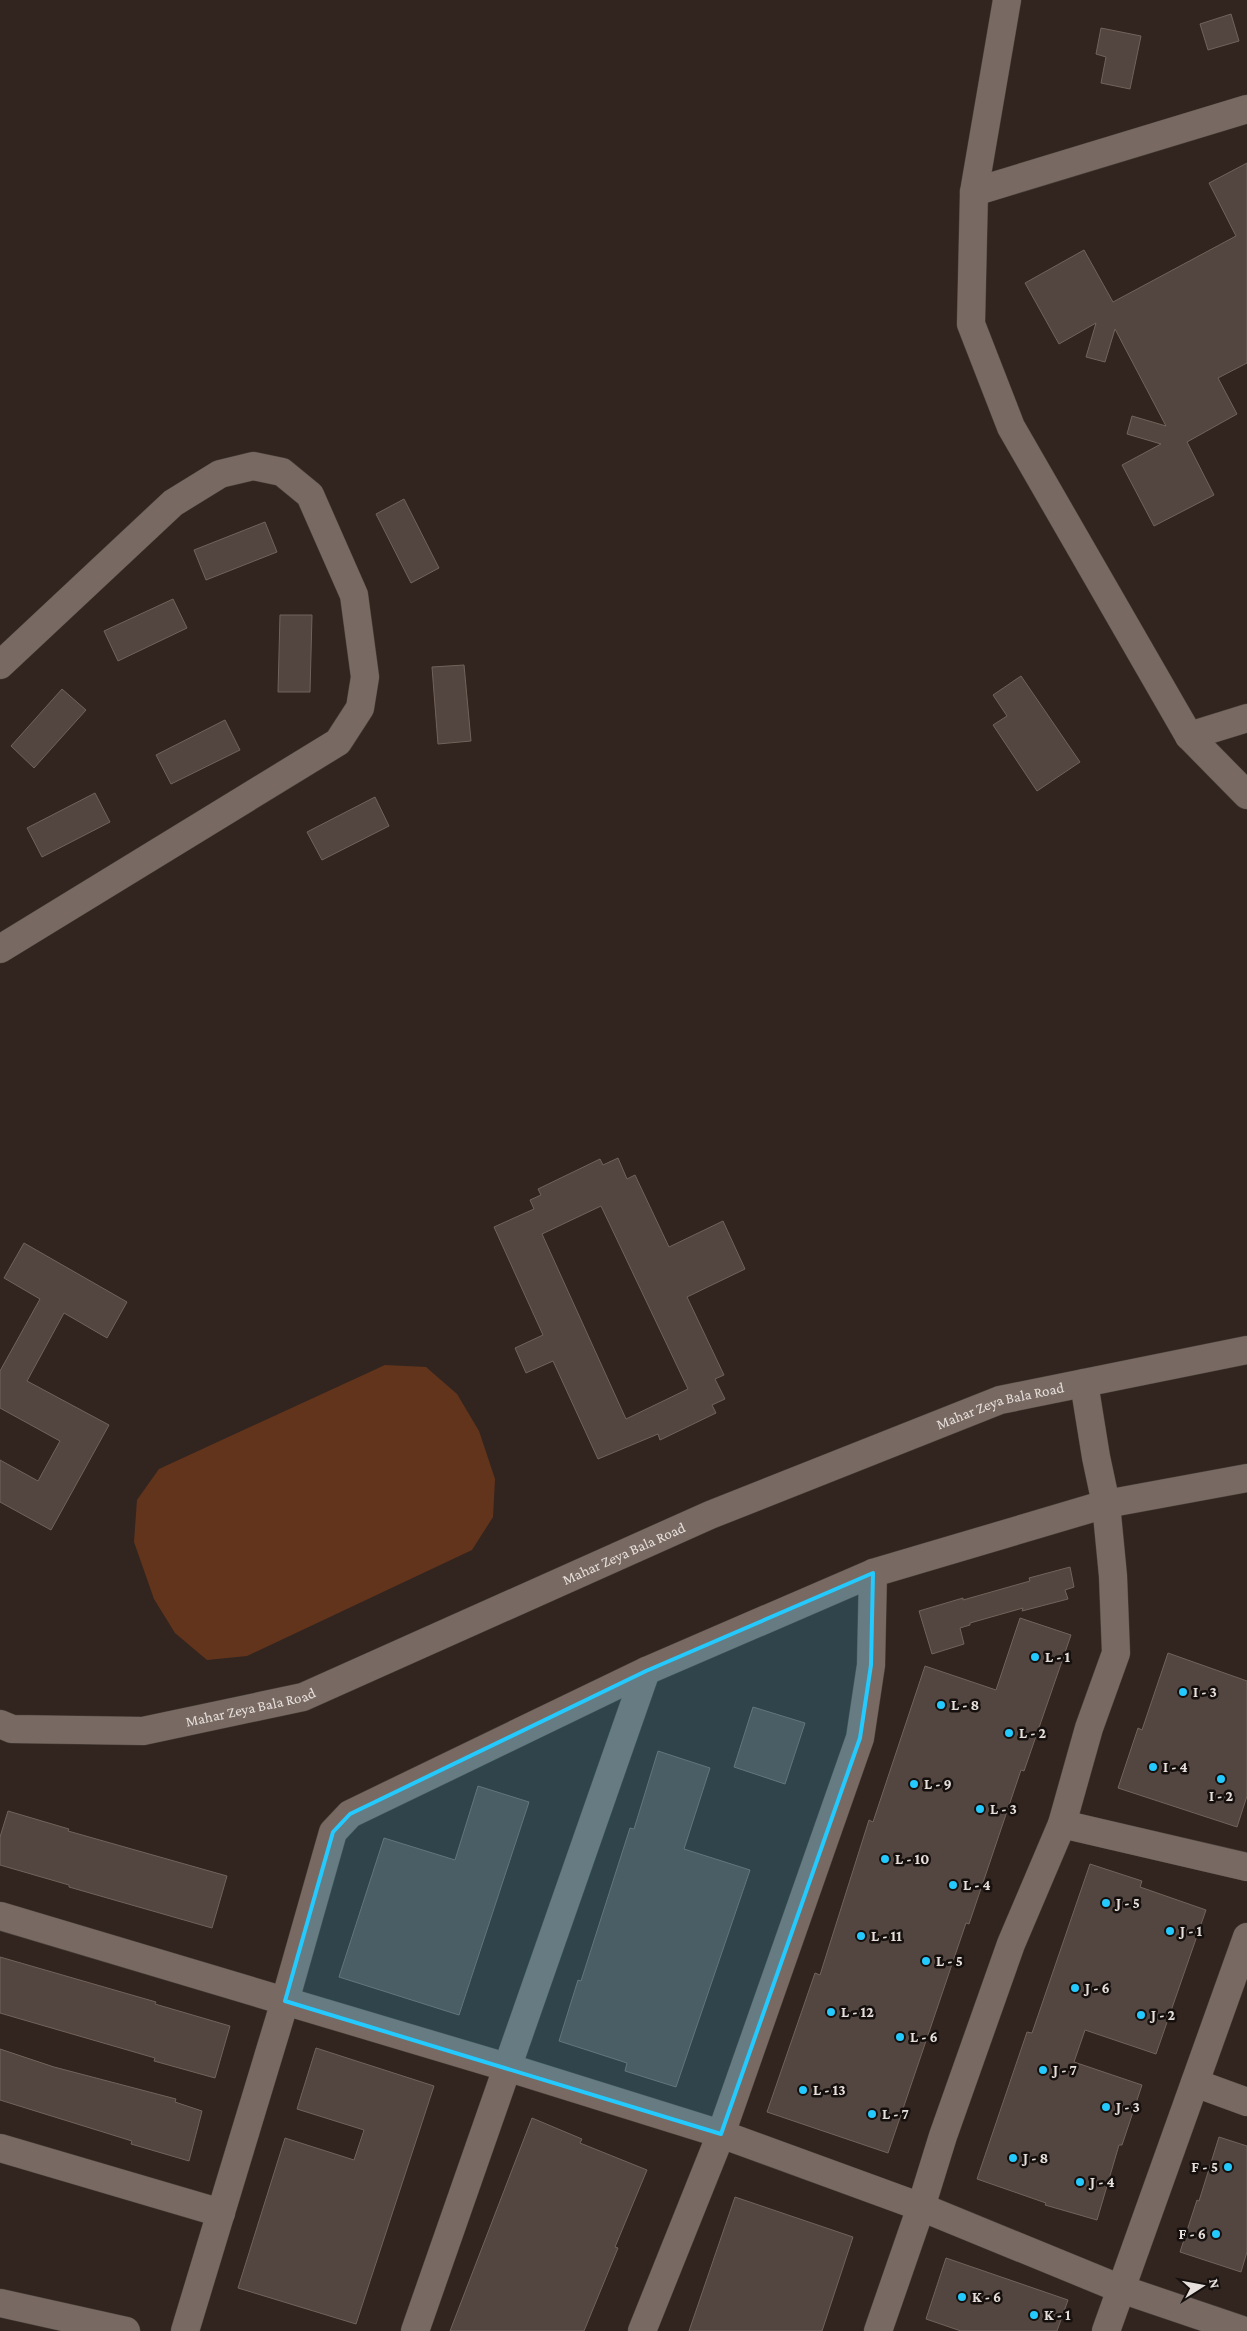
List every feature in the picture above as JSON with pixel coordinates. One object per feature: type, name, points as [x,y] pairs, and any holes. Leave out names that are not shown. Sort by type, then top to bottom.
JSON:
[{"type":"street","points":[[1007,0],[974,192],[971,324],[1010,427],[1189,736],[1247,795]]},
{"type":"street","points":[[974,192],[1247,109]]},
{"type":"street","points":[[0,665],[174,503],[220,474],[253,466],[282,472],[310,495],[354,594],[364,678],[360,708],[338,742],[0,949]]},
{"type":"street","points":[[1189,736],[1247,718]]},
{"type":"street","name":"Mahar Zeya Bala Road","points":[[0,1724],[12,1729],[143,1730],[303,1697],[719,1511],[1000,1400],[1247,1350]]},
{"type":"street","points":[[878,2331],[1010,1944],[1062,1824],[1089,1728],[1116,1653],[1113,1576],[1106,1504],[1084,1383]]},
{"type":"street","points":[[185,2331],[285,2001],[333,1832],[350,1814],[646,1671],[873,1573],[1106,1504],[1247,1478]]},
{"type":"street","points":[[642,2331],[720,2134],[860,1738],[871,1665],[873,1573]]},
{"type":"street","points":[[415,2331],[646,1671]]},
{"type":"street","points":[[1062,1824],[1247,1867]]},
{"type":"street","points":[[0,1916],[506,2067],[720,2134],[921,2208],[1121,2288],[1246,2331]]},
{"type":"street","points":[[1106,2331],[1247,1936]]},
{"type":"street","points":[[1195,2083],[1247,2102]]},
{"type":"street","points":[[0,2148],[221,2214]]},
{"type":"street","points":[[0,2303],[126,2331]]},
{"type":"highlighted area","points":[[873,1573],[871,1665],[860,1738],[721,2134],[285,2001],[333,1832],[350,1814],[646,1671]]},
{"type":"shaded area","points":[[385,1365],[426,1367],[457,1394],[479,1431],[495,1479],[493,1517],[472,1550],[247,1656],[207,1660],[175,1633],[154,1599],[134,1542],[137,1500],[159,1469]]},
{"type":"building","points":[[1231,14],[1239,41],[1208,50],[1200,24]]},
{"type":"building","points":[[1101,28],[1141,36],[1130,89],[1101,83],[1106,57],[1096,54]]},
{"type":"building","points":[[1247,163],[1247,363],[1218,378],[1237,414],[1187,442],[1214,495],[1154,526],[1122,465],[1161,444],[1127,434],[1132,416],[1166,426],[1115,329],[1105,362],[1086,357],[1096,323],[1059,344],[1025,283],[1084,250],[1113,302],[1236,236],[1209,183]]},
{"type":"building","points":[[404,499],[439,568],[411,583],[376,514]]},
{"type":"building","points":[[265,522],[277,552],[206,580],[194,550]]},
{"type":"building","points":[[173,599],[187,628],[118,661],[104,631]]},
{"type":"building","points":[[280,615],[312,615],[310,692],[278,692]]},
{"type":"building","points":[[464,665],[471,741],[438,744],[432,667]]},
{"type":"building","points":[[1021,676],[1080,762],[1037,791],[993,725],[1007,716],[993,695]]},
{"type":"building","points":[[62,689],[86,710],[34,768],[11,746]]},
{"type":"building","points":[[225,720],[240,750],[171,784],[156,755]]},
{"type":"building","points":[[95,793],[110,822],[42,857],[27,828]]},
{"type":"building","points":[[375,797],[389,826],[322,860],[307,832]]},
{"type":"building","points":[[618,1158],[627,1179],[635,1175],[669,1247],[723,1221],[745,1269],[687,1297],[724,1375],[715,1379],[725,1399],[712,1405],[716,1413],[660,1440],[658,1434],[598,1459],[553,1361],[526,1373],[515,1348],[543,1335],[494,1227],[534,1209],[530,1200],[541,1195],[538,1189],[600,1159],[603,1165]],"holes":[[[601,1206],[688,1389],[626,1419],[542,1234]]]},
{"type":"building","points":[[24,1243],[127,1302],[107,1338],[64,1313],[27,1381],[109,1425],[51,1530],[0,1502],[0,1460],[38,1481],[60,1441],[0,1408],[0,1371],[40,1299],[4,1278]]},
{"type":"building","points":[[1070,1567],[1074,1587],[1065,1590],[1068,1599],[1022,1611],[1023,1608],[970,1623],[970,1625],[960,1628],[964,1644],[932,1654],[919,1611],[1030,1581],[1029,1578]]},
{"type":"building","points":[[1020,1618],[1071,1635],[1024,1771],[1021,1770],[969,1924],[966,1923],[888,2153],[767,2112],[815,1973],[820,1975],[869,1820],[873,1822],[925,1666],[996,1690]]},
{"type":"building","points":[[1168,1653],[1247,1681],[1247,1796],[1237,1827],[1118,1788],[1138,1728],[1142,1730]]},
{"type":"building","points":[[753,1707],[805,1723],[785,1784],[734,1767]]},
{"type":"building","points":[[658,1751],[710,1768],[684,1849],[750,1870],[676,2087],[625,2071],[627,2063],[559,2041],[578,1980],[581,1981],[630,1828],[634,1829]]},
{"type":"building","points":[[478,1786],[529,1802],[459,2015],[339,1977],[384,1838],[455,1860]]},
{"type":"building","points":[[8,1811],[69,1829],[68,1831],[227,1876],[212,1928],[0,1865],[0,1837]]},
{"type":"building","points":[[1090,1864],[1142,1881],[1140,1887],[1206,1910],[1156,2054],[1085,2030],[1074,2062],[1142,2085],[1122,2145],[1119,2145],[1097,2220],[1045,2205],[1046,2203],[977,2179],[1027,2032],[1032,2033]]},
{"type":"building","points":[[0,1957],[156,2002],[155,2004],[230,2026],[215,2078],[154,2061],[155,2058],[0,2013]]},
{"type":"building","points":[[316,2048],[434,2086],[356,2324],[238,2288],[285,2138],[354,2160],[364,2130],[297,2109]]},
{"type":"building","points":[[0,2049],[54,2067],[176,2099],[175,2102],[202,2111],[189,2161],[131,2144],[132,2141],[0,2100]]},
{"type":"building","points":[[532,2118],[582,2139],[580,2143],[647,2170],[615,2247],[618,2248],[584,2331],[450,2331]]},
{"type":"building","points":[[1219,2137],[1247,2146],[1247,2252],[1241,2272],[1180,2252],[1197,2200],[1199,2201]]},
{"type":"building","points":[[735,2197],[853,2237],[822,2331],[689,2331]]},
{"type":"building","points":[[946,2258],[1068,2300],[1057,2331],[961,2331],[926,2319]]},
{"type":"place","name":"L - 1","points":[[1035,1657]]},
{"type":"place","name":"I - 3","points":[[1183,1692]]},
{"type":"place","name":"L - 8","points":[[941,1705]]},
{"type":"place","name":"L - 2","points":[[1009,1733]]},
{"type":"place","name":"I - 4","points":[[1153,1767]]},
{"type":"place","name":"I - 2","points":[[1221,1779]]},
{"type":"place","name":"L - 9","points":[[914,1784]]},
{"type":"place","name":"L - 3","points":[[980,1809]]},
{"type":"place","name":"L - 10","points":[[885,1859]]},
{"type":"place","name":"L - 4","points":[[953,1885]]},
{"type":"place","name":"J - 5","points":[[1106,1903]]},
{"type":"place","name":"J - 1","points":[[1170,1931]]},
{"type":"place","name":"L - 11","points":[[861,1936]]},
{"type":"place","name":"L - 5","points":[[926,1961]]},
{"type":"place","name":"J - 6","points":[[1075,1988]]},
{"type":"place","name":"L - 12","points":[[831,2012]]},
{"type":"place","name":"J - 2","points":[[1141,2015]]},
{"type":"place","name":"L - 6","points":[[900,2037]]},
{"type":"place","name":"J - 7","points":[[1043,2070]]},
{"type":"place","name":"L - 13","points":[[803,2090]]},
{"type":"place","name":"J - 3","points":[[1106,2107]]},
{"type":"place","name":"L - 7","points":[[872,2114]]},
{"type":"place","name":"J - 8","points":[[1013,2158]]},
{"type":"place","name":"F - 5","points":[[1228,2167]]},
{"type":"place","name":"J - 4","points":[[1080,2182]]},
{"type":"place","name":"F - 6","points":[[1216,2234]]},
{"type":"place","name":"K - 6","points":[[962,2297]]},
{"type":"place","name":"K - 1","points":[[1034,2315]]}]
